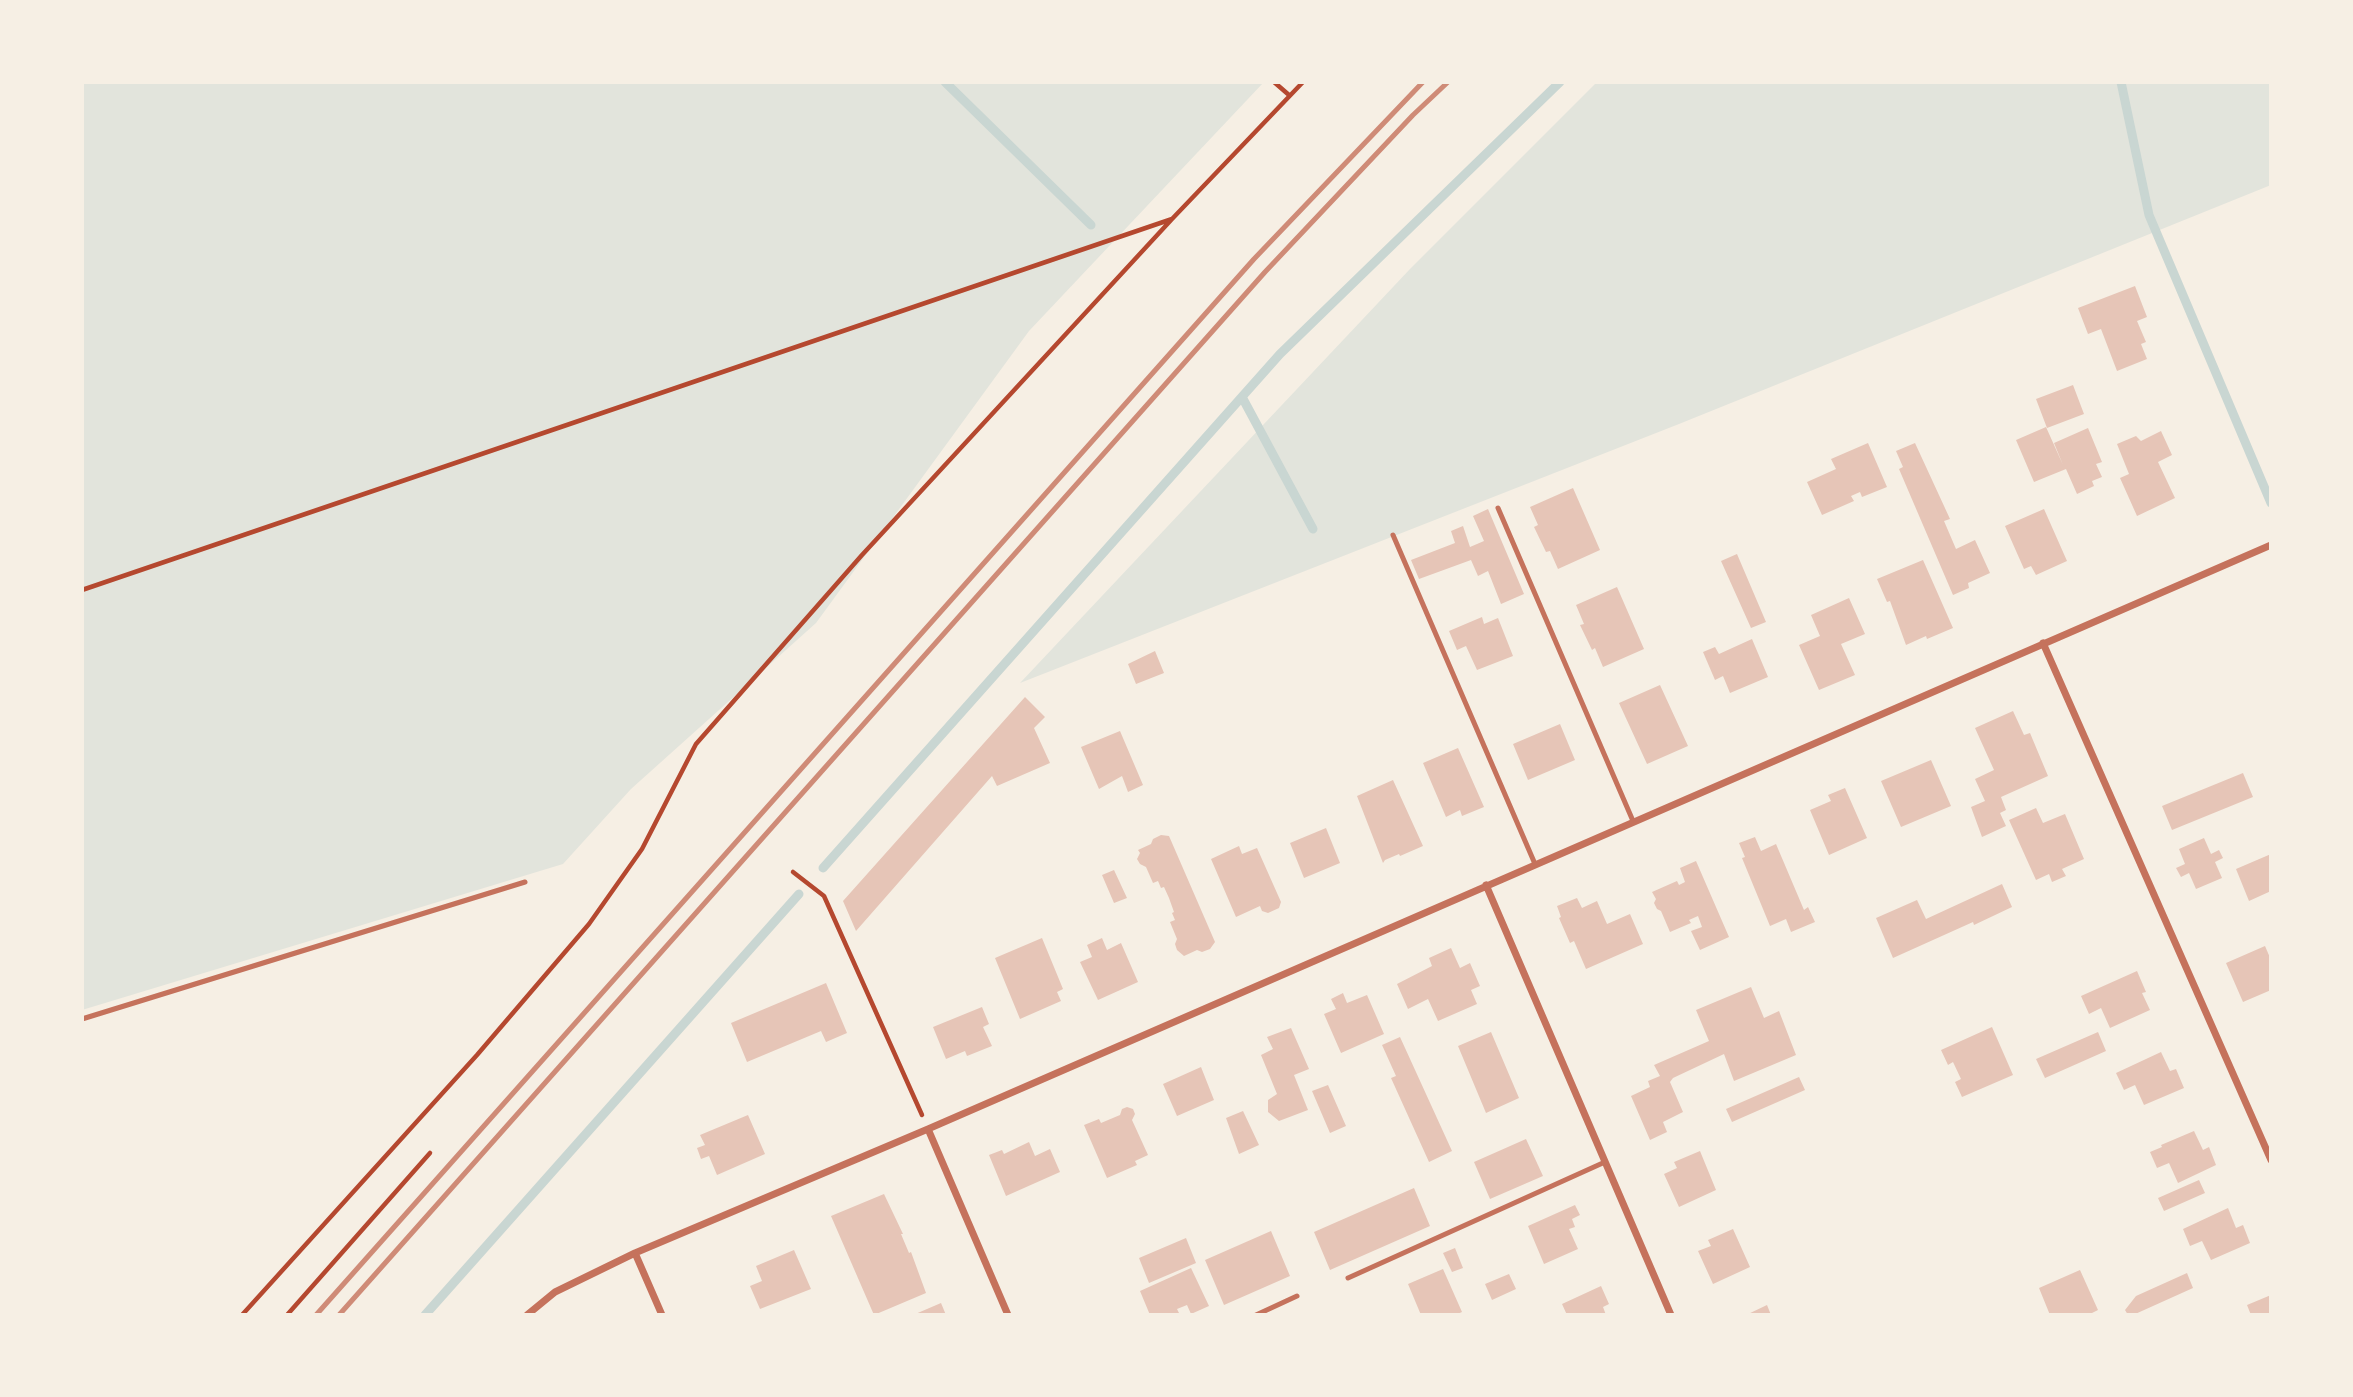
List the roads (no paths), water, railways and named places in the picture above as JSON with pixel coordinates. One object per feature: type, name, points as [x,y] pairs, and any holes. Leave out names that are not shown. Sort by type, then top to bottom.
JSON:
[{"type":"street","points":[[527,1315],[555,1292],[635,1253],[928,1129],[2271,545]]},
{"type":"street","points":[[2043,642],[2271,1160]]},
{"type":"street","points":[[1486,885],[1671,1315]]},
{"type":"street","points":[[928,1129],[1008,1315]]},
{"type":"street","points":[[635,1253],[662,1315]]},
{"type":"lane","points":[[1498,508],[1633,821]]},
{"type":"lane","points":[[1393,535],[1535,864]]},
{"type":"lane","points":[[82,1019],[525,882]]},
{"type":"lane","points":[[1348,1278],[1605,1162]]},
{"type":"lane","points":[[1256,1315],[1297,1296]]},
{"type":"waterway","points":[[945,82],[1091,225]]},
{"type":"waterway","points":[[823,868],[1280,354],[1560,82]]},
{"type":"waterway","points":[[2121,82],[2149,215],[2271,503]]},
{"type":"waterway","points":[[1242,397],[1313,529]]},
{"type":"waterway","points":[[425,1315],[799,894]]},
{"type":"railway","points":[[316,1315],[1254,259],[1423,82]]},
{"type":"railway","points":[[339,1315],[1265,272],[1413,115],[1448,82]]}]
